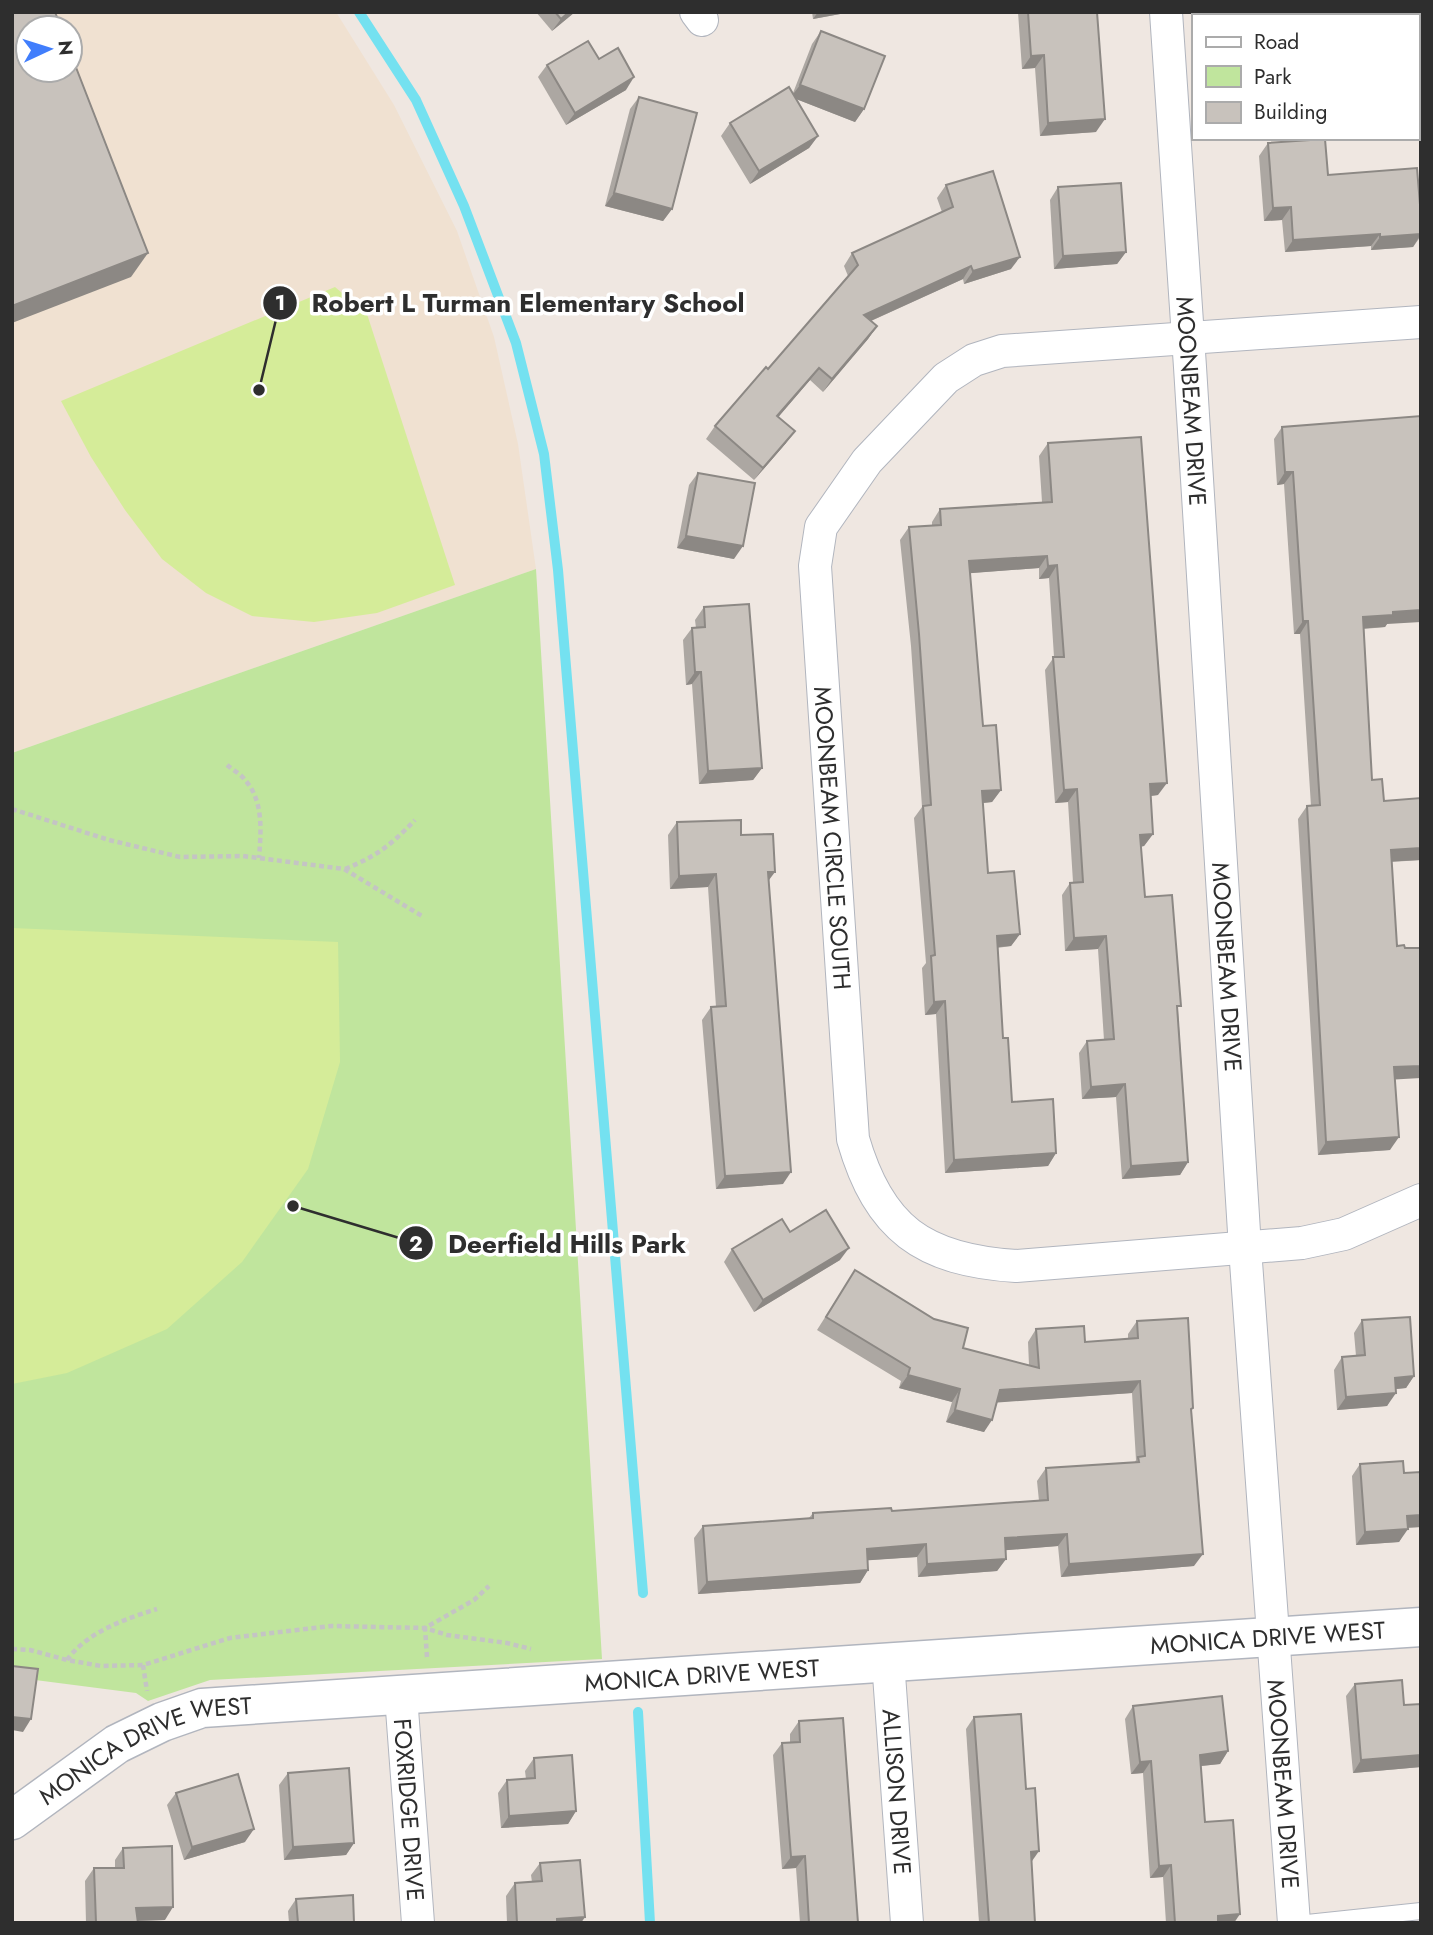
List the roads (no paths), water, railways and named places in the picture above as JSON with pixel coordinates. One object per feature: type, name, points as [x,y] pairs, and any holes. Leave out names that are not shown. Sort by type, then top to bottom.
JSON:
[{"type":"street","name":"MOONBEAM DRIVE","points":[[1166,12],[1245,1248],[1294,1923]]},
{"type":"street","name":"MOONBEAM CIRCLE SOUTH","points":[[1421,322],[1002,351],[974,360],[946,377],[867,461],[821,527],[815,566],[853,1139],[863,1173],[885,1210],[911,1238],[944,1254],[982,1264],[1016,1266],[1302,1243],[1344,1234],[1421,1200]]},
{"type":"street","name":"MONICA DRIVE WEST","points":[[12,1820],[117,1744],[162,1722],[202,1708],[1421,1627]]},
{"type":"street","name":"ALLISON DRIVE","points":[[888,1661],[907,1923]]},
{"type":"street","name":"FOXRIDGE DRIVE","points":[[401,1696],[418,1923]]},
{"type":"lane","points":[[1307,1923],[1421,1911]]},
{"type":"waterway","points":[[359,12],[416,100],[464,206],[516,343],[544,454],[558,570],[643,1593]]},
{"type":"waterway","points":[[638,1712],[650,1923]]},
{"type":"place","name":"Robert L Turman Elementary School","points":[[259,390]]},
{"type":"place","name":"Deerfield Hills Park","points":[[293,1206]]}]
